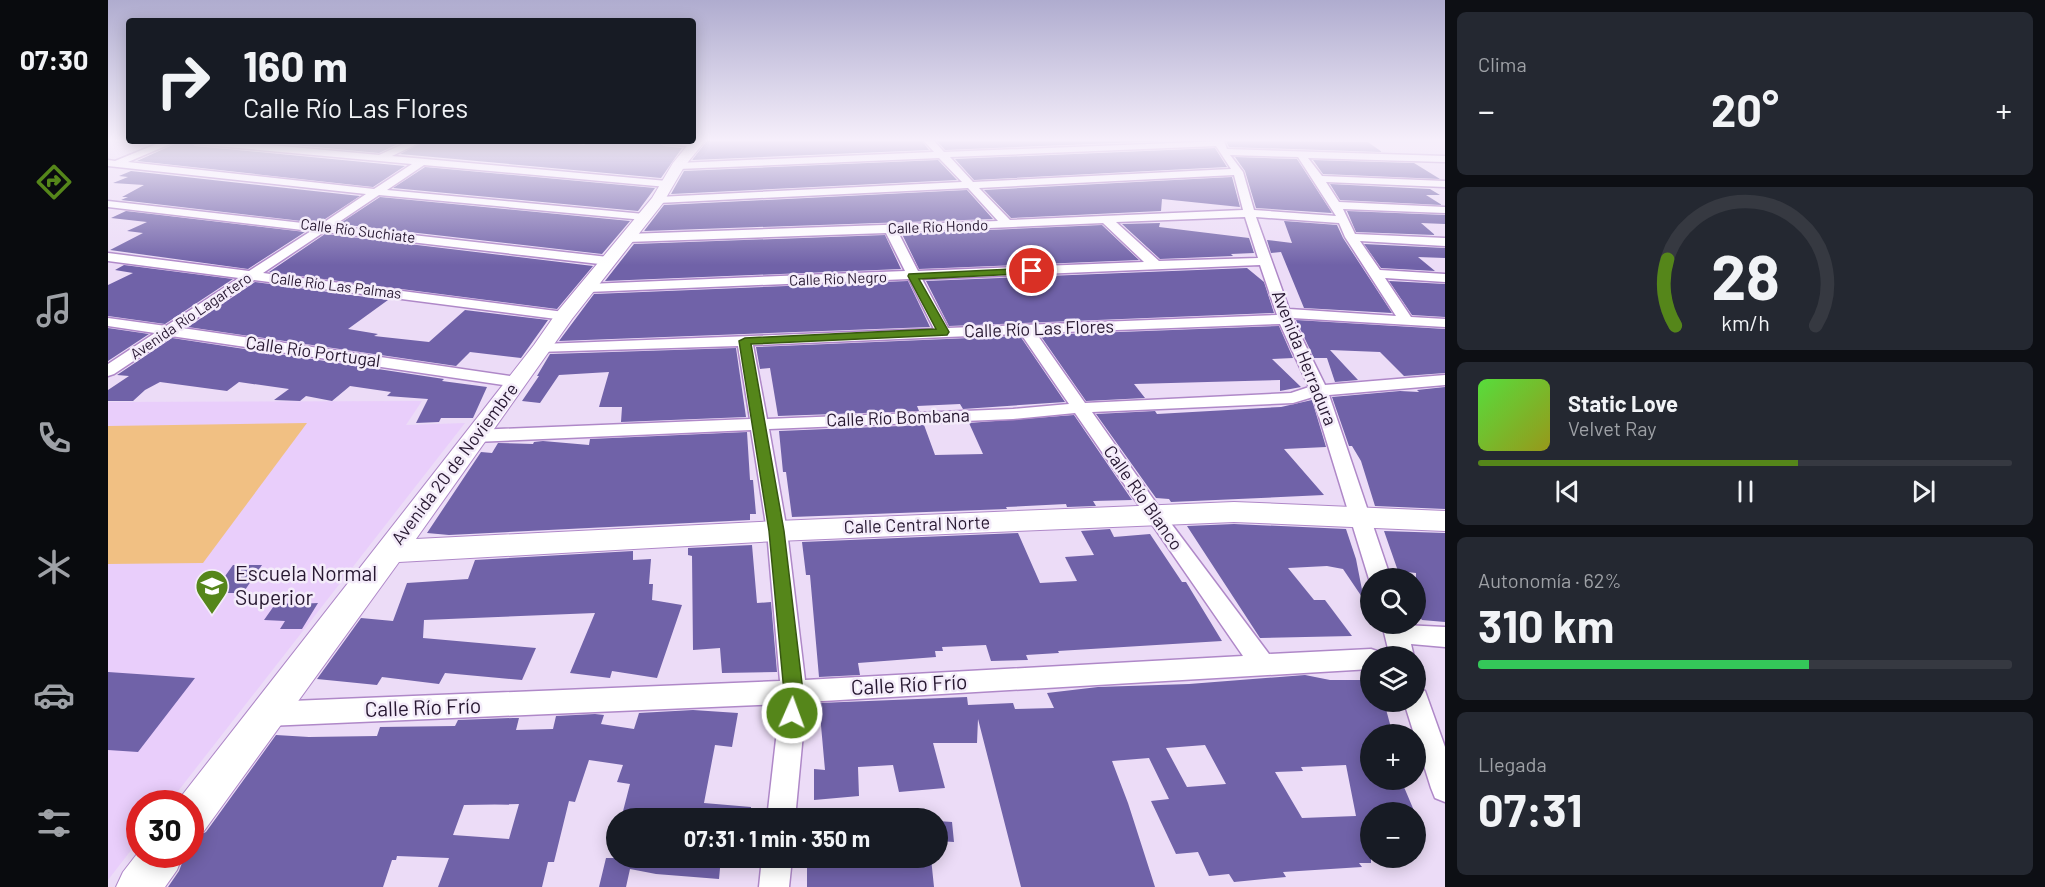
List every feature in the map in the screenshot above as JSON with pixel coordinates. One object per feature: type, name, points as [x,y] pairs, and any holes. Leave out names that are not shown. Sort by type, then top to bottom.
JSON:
[{"type":"street","points":[[282,182],[376,192],[662,192],[971,186],[1040,182]]},
{"type":"street","name":"Avenida Río Lagartero","points":[[108,371],[391,182]]},
{"type":"street","points":[[588,182],[662,192],[735,182]]},
{"type":"street","name":"Avenida 20 de Noviembre","points":[[204,798],[542,349],[564,316],[669,182]]},
{"type":"street","points":[[968,182],[1007,224]]},
{"type":"street","name":"Avenida Herradura","points":[[1241,182],[1249,213],[1285,316],[1320,392],[1377,568]]},
{"type":"street","points":[[1322,182],[1336,205],[1341,220],[1351,237],[1406,320]]},
{"type":"street","points":[[1411,182],[1445,184]]},
{"type":"street","name":"Calle Río Suchiate","points":[[108,204],[608,261]]},
{"type":"street","points":[[1336,205],[1445,210]]},
{"type":"street","name":"Calle Río Hondo","points":[[627,238],[1249,213],[1341,220]]},
{"type":"street","points":[[1105,219],[1154,264]]},
{"type":"street","points":[[890,229],[943,332]]},
{"type":"street","points":[[1351,237],[1445,242]]},
{"type":"street","name":"Calle Río Las Palmas","points":[[108,257],[564,316]]},
{"type":"street","name":"Calle Río Negro","points":[[588,288],[1267,261]]},
{"type":"street","points":[[1377,274],[1445,278]]},
{"type":"street","name":"Calle Río Las Flores","points":[[542,349],[1026,330],[1285,316],[1445,322]]},
{"type":"street","name":"Calle Río Portugal","points":[[108,322],[517,382]]},
{"type":"street","name":"Calle Río Blanco","points":[[1026,330],[1154,515],[1263,665]]},
{"type":"street","points":[[745,341],[777,531],[794,692],[782,808]]},
{"type":"street","name":"Calle Río Bombana","points":[[475,436],[1013,414],[1079,408],[1293,398],[1313,392],[1443,381]]},
{"type":"street","name":"Calle Central Norte","points":[[390,551],[777,531],[1234,512],[1360,516],[1445,522]]},
{"type":"street","points":[[1396,638],[1445,637]]},
{"type":"street","name":"Calle Río Frío","points":[[267,714],[794,692],[1360,659]]},
{"type":"street","points":[[1420,712],[1445,788]]},
{"type":"street","points":[[138,887],[152,868]]},
{"type":"street","points":[[774,887],[776,868]]},
{"type":"shaded area","name":"Escuela Normal Superior","points":[[422,401],[406,425],[465,423],[179,790],[126,790],[126,857],[108,880],[108,402]]},
{"type":"shaded area","points":[[307,423],[203,563],[108,564],[108,426]]},
{"type":"building","points":[[235,182],[360,196],[319,223],[121,200],[128,197],[122,197],[144,185],[113,183]]},
{"type":"building","points":[[331,182],[380,182],[373,187]]},
{"type":"building","points":[[402,182],[594,182],[655,188],[638,211],[393,188]]},
{"type":"building","points":[[678,182],[908,182],[671,194]]},
{"type":"building","points":[[1129,182],[1233,182],[1240,207],[1162,199],[1161,211],[1011,218],[984,190]]},
{"type":"building","points":[[1248,182],[1312,182],[1332,213],[1256,208]]},
{"type":"building","points":[[1330,184],[1430,189],[1440,195],[1426,195],[1442,205],[1340,200]]},
{"type":"building","points":[[967,190],[993,219],[644,231],[664,205]]},
{"type":"building","points":[[380,197],[630,221],[602,254],[339,224]]},
{"type":"building","points":[[126,211],[305,232],[248,269],[110,250],[143,233],[127,231],[147,222],[111,218]]},
{"type":"building","points":[[1347,211],[1445,215],[1445,224],[1421,223],[1435,235],[1356,232]]},
{"type":"building","points":[[1284,221],[1337,225],[1343,238],[1392,313],[1304,308],[1281,252],[1271,253],[1267,240],[1292,243]]},
{"type":"building","points":[[1160,223],[1159,227],[1249,238],[1254,253],[1160,259],[1122,224]]},
{"type":"building","points":[[1102,225],[1139,260],[919,269],[902,234]]},
{"type":"building","points":[[325,234],[593,266],[557,309],[269,272]]},
{"type":"building","points":[[885,235],[901,269],[605,281],[634,244]]},
{"type":"building","points":[[1364,244],[1445,248],[1445,258],[1418,257],[1435,271],[1381,268]]},
{"type":"building","points":[[124,265],[233,279],[165,324],[108,316],[108,285],[133,273],[115,270]]},
{"type":"building","points":[[1247,268],[1264,282],[1274,313],[949,326],[926,281]]},
{"type":"building","points":[[908,281],[930,327],[559,341],[594,294]]},
{"type":"building","points":[[1389,281],[1445,284],[1445,317],[1412,315]]},
{"type":"building","points":[[255,282],[388,300],[348,329],[378,334],[374,336],[429,342],[465,310],[548,320],[521,358],[470,352],[456,366],[188,327]]},
{"type":"building","points":[[1296,320],[1445,329],[1445,373],[1404,376],[1380,352],[1330,350],[1358,380],[1335,382],[1327,358],[1314,358]]},
{"type":"building","points":[[1279,326],[1293,358],[1272,359],[1301,387],[1280,391],[1280,380],[1134,384],[1145,398],[1086,401],[1040,335]]},
{"type":"building","points":[[108,328],[149,334],[108,361]]},
{"type":"building","points":[[1020,336],[1065,402],[963,409],[960,404],[917,406],[919,411],[778,416],[770,368],[760,369],[756,347]]},
{"type":"building","points":[[172,338],[487,387],[473,418],[441,418],[439,422],[416,423],[428,399],[387,396],[391,392],[350,386],[332,401],[306,396],[300,401],[274,400],[289,389],[239,382],[227,391],[160,382],[145,390],[133,401],[108,401],[108,390],[129,376],[117,375]]},
{"type":"building","points":[[736,348],[746,417],[621,422],[622,407],[599,407],[609,372],[559,375],[540,403],[522,401],[539,376],[537,376],[550,354]]},
{"type":"building","points":[[1445,387],[1445,509],[1375,506],[1361,461],[1352,446],[1349,446],[1332,397],[1400,391],[1419,392],[1417,390]]},
{"type":"building","points":[[1312,400],[1326,447],[1284,449],[1324,495],[1171,502],[1169,499],[1156,498],[1096,414],[1155,411],[1157,414],[1281,407]]},
{"type":"building","points":[[1074,415],[1132,500],[1093,501],[1096,506],[1067,507],[1066,504],[1006,507],[1007,509],[792,517],[786,472],[783,472],[779,431],[924,425],[935,455],[983,454],[969,423]]},
{"type":"building","points":[[747,432],[750,480],[753,480],[756,514],[750,514],[750,520],[449,535],[427,533],[481,452],[492,453],[498,443],[533,444],[543,441],[589,445],[590,439]]},
{"type":"building","points":[[1234,524],[1346,529],[1356,559],[1360,594],[1343,569],[1327,566],[1288,568],[1314,600],[1325,600],[1352,636],[1260,638],[1187,526]]},
{"type":"building","points":[[1110,529],[1114,537],[1150,534],[1182,582],[1186,582],[1222,641],[1058,651],[1059,653],[1026,655],[1028,660],[991,661],[986,645],[942,647],[943,651],[935,651],[936,657],[858,663],[860,675],[819,677],[810,575],[806,575],[802,542],[1018,533],[1040,583],[1077,581],[1065,557],[1094,555],[1081,531]]},
{"type":"building","points":[[1384,531],[1445,533],[1445,622],[1426,620],[1426,568],[1397,568]]},
{"type":"building","points":[[752,545],[757,603],[771,602],[777,672],[722,673],[720,648],[693,650],[692,556],[688,555],[688,548]]},
{"type":"building","points":[[633,551],[633,560],[651,559],[649,584],[653,584],[652,600],[682,605],[657,678],[612,671],[610,678],[570,673],[595,613],[424,620],[423,638],[536,648],[522,680],[445,673],[439,684],[382,677],[377,685],[317,679],[361,618],[393,621],[407,583],[468,579],[475,560]]},
{"type":"building","points":[[233,565],[262,565],[243,593],[213,593]]},
{"type":"building","points":[[276,603],[318,603],[302,629],[280,629],[285,621],[264,620]]},
{"type":"building","points":[[108,672],[195,678],[138,752],[108,750]]},
{"type":"building","points":[[1305,675],[1330,680],[1360,680],[1360,712],[1387,712],[1390,724],[1360,724],[1360,790],[1405,790],[1410,802],[1360,802],[1360,867],[1283,872],[1286,877],[1234,882],[1229,874],[1209,876],[1198,852],[1176,854],[1151,801],[1169,799],[1149,758],[1112,761],[1155,887],[1021,887],[978,719],[977,743],[933,743],[945,788],[899,792],[893,765],[858,767],[859,796],[814,800],[814,769],[825,770],[819,703],[967,697],[968,705],[1013,703],[1015,709],[1054,708],[1047,693],[1098,687],[1189,684]],"holes":[[[1205,745],[1226,784],[1187,787],[1166,748]],[[1346,765],[1356,816],[1302,818],[1275,772],[1303,771],[1301,767]]]},
{"type":"building","points":[[693,710],[738,713],[732,747],[715,745],[704,803],[751,808],[624,808],[630,784],[617,782],[623,765],[589,760],[575,802],[569,801],[554,862],[548,862],[542,887],[438,887],[449,858],[397,856],[396,860],[392,860],[383,887],[168,887],[180,868],[204,868],[204,833],[276,735],[377,736],[380,727],[455,726],[458,720],[513,718],[519,718],[516,730],[553,729],[556,716],[595,714],[604,715],[601,724],[634,729],[639,713]],"holes":[[[519,804],[509,839],[453,835],[464,805]]]},
{"type":"building","points":[[948,822],[952,822],[954,842],[948,842]]},
{"type":"building","points":[[606,858],[606,868],[720,868],[719,879],[656,874],[630,869],[626,887],[599,887]]},
{"type":"building","points":[[807,868],[932,868],[934,887],[807,887]]},
{"type":"place","name":"Escuela Normal Superior","points":[[212,615]]},
{"type":"route","points":[[792,713],[794,692],[777,531],[745,341],[943,332],[913,276],[1032,271]]}]
